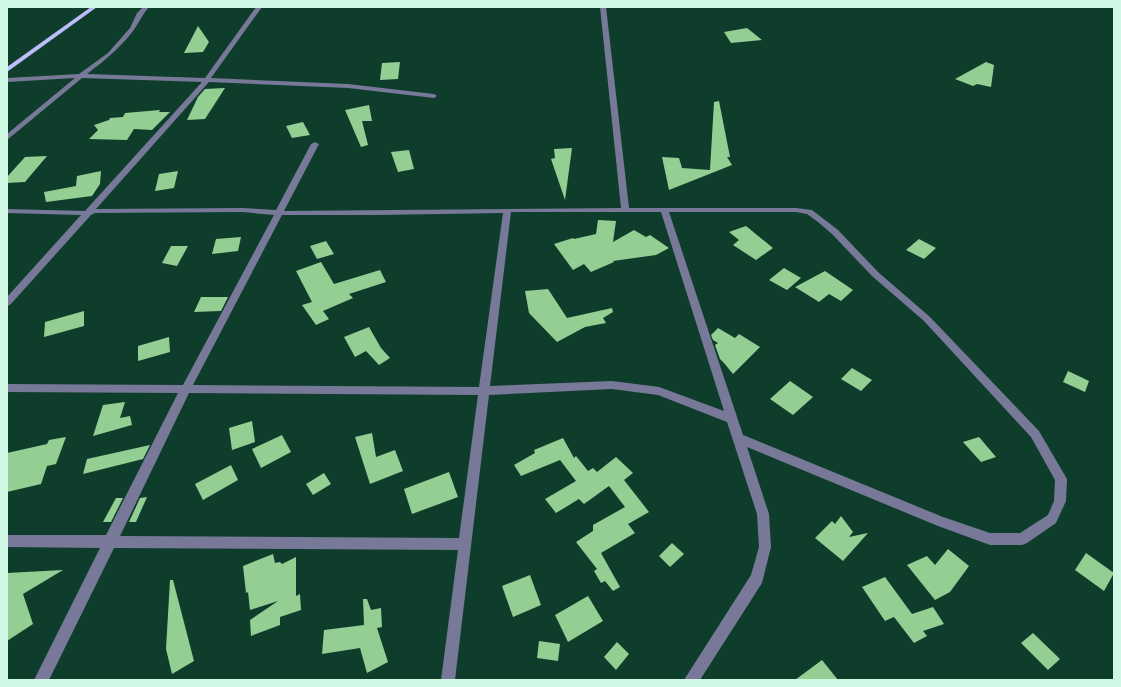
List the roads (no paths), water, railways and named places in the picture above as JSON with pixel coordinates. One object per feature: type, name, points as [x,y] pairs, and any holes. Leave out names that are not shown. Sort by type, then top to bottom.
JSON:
[{"type":"main road","points":[[7,70],[94,7]]},
{"type":"street","points":[[7,138],[81,76],[110,54],[132,29],[140,13],[146,7]]},
{"type":"street","points":[[7,303],[207,80],[259,7]]},
{"type":"street","points":[[602,7],[625,210]]},
{"type":"street","points":[[7,80],[81,76],[207,80],[348,86],[434,96]]},
{"type":"street","points":[[41,680],[186,389],[315,144]]},
{"type":"street","points":[[7,211],[88,213],[95,211],[242,210],[376,213],[507,210],[796,210],[809,212],[821,220],[875,274],[927,319],[1035,434],[1060,479],[1060,501],[1052,519],[1022,539],[990,539],[942,522],[738,438]]},
{"type":"street","points":[[448,680],[507,210]]},
{"type":"street","points":[[664,210],[763,514],[765,548],[757,578],[694,678]]},
{"type":"street","points":[[7,388],[484,391],[612,385],[659,391],[732,419]]},
{"type":"street","points":[[7,541],[465,544]]}]
